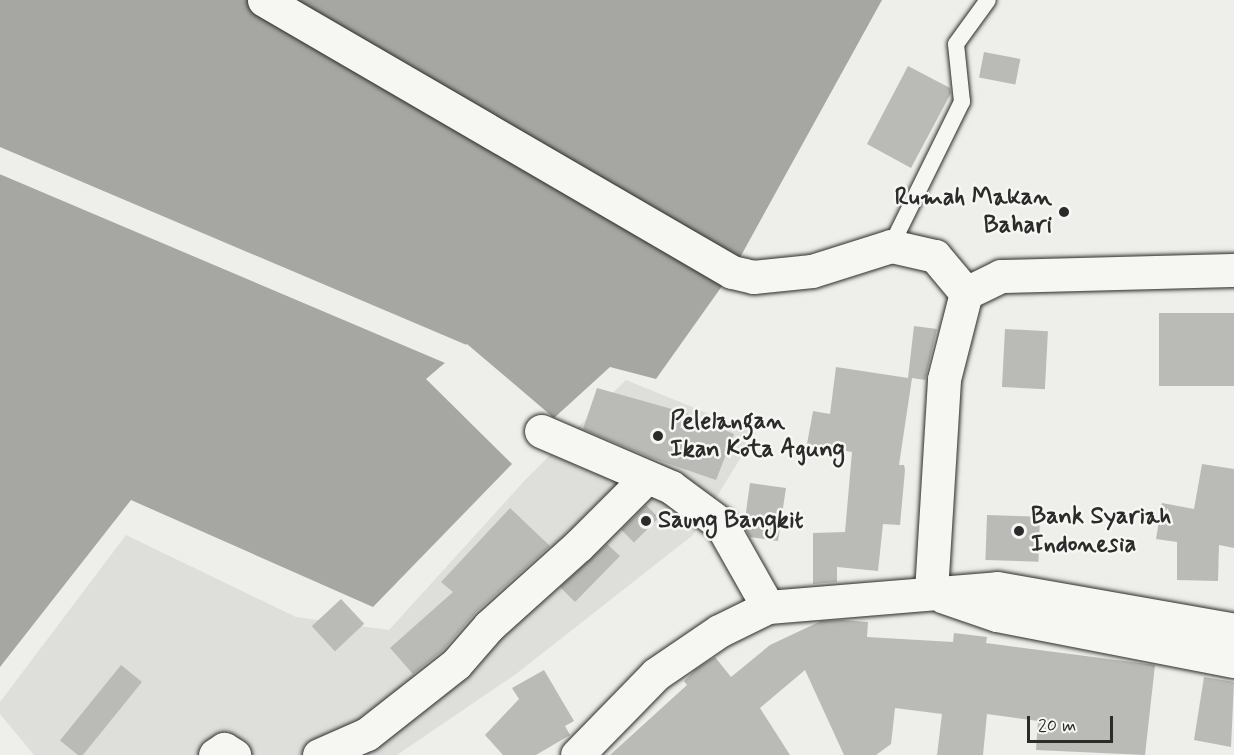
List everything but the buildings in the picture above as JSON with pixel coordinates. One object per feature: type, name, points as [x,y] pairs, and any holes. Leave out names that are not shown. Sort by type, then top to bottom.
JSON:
[{"type":"street","points":[[264,0],[732,272],[753,278],[812,272],[891,246],[935,256],[966,293]]},
{"type":"street","points":[[931,592],[944,379],[966,293],[1001,276],[1234,270]]},
{"type":"street","points":[[542,431],[671,487],[721,524],[768,608]]},
{"type":"street","points":[[319,755],[367,734],[456,664],[489,626],[578,546],[646,478]]},
{"type":"street","points":[[577,755],[656,674],[719,631],[768,608],[997,588],[1234,630]]},
{"type":"street","points":[[931,592],[997,615],[1234,661]]},
{"type":"street","points":[[215,755],[224,749],[234,755]]},
{"type":"lane","points":[[891,246],[962,102],[956,44],[988,0]]},
{"type":"shaded area","points":[[0,0],[882,0],[732,272],[656,379],[610,367],[554,418],[467,344],[426,379],[512,464],[373,607],[131,500],[0,667]]},
{"type":"shaded area","points":[[626,380],[756,433],[693,535],[516,674],[397,755],[34,755],[0,714],[0,702],[126,535],[296,617],[389,630],[526,479]]},
{"type":"pier","points":[[0,147],[467,345],[457,368],[0,174]]},
{"type":"place","name":"Rumah Makan Bahari","points":[[1064,212]]},
{"type":"place","name":"Pelelangan Ikan Kota Agung","points":[[658,436]]},
{"type":"place","name":"Saung Bangkit","points":[[646,521]]},
{"type":"place","name":"Bank Syariah Indonesia","points":[[1019,531]]}]
